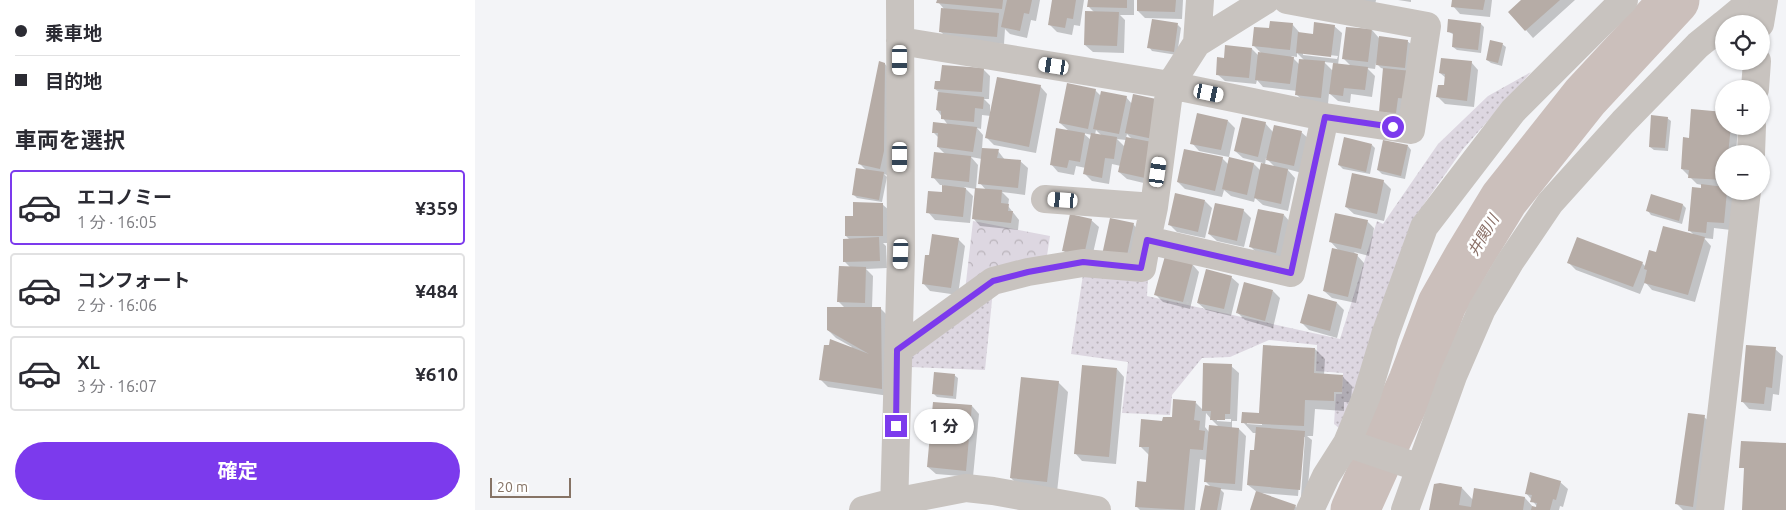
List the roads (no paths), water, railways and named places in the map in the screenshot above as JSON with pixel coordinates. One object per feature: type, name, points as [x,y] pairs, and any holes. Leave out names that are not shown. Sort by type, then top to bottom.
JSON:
[{"type":"street","points":[[894,506],[901,254],[900,0]]},
{"type":"street","points":[[1197,43],[1199,0]]},
{"type":"street","points":[[897,350],[993,281],[1028,272],[1083,262],[1141,268],[1154,207],[1170,85],[1197,43],[1266,0]]},
{"type":"street","points":[[900,41],[1170,85],[1325,117],[1411,130],[1427,26],[1287,0]]},
{"type":"street","points":[[1328,510],[1339,483],[1385,335],[1424,227],[1513,111],[1624,0]]},
{"type":"street","points":[[1735,15],[1753,0]]},
{"type":"street","points":[[1761,15],[1764,0]]},
{"type":"street","points":[[1405,510],[1416,467],[1481,310],[1520,248],[1550,203],[1623,122],[1698,44],[1715,31]]},
{"type":"street","points":[[1147,240],[1291,273],[1325,117]]},
{"type":"street","points":[[1045,199],[1154,207]]},
{"type":"street","points":[[1710,510],[1746,200]]},
{"type":"street","points":[[1351,444],[1416,467]]},
{"type":"street","points":[[1310,510],[1326,476],[1351,444]]},
{"type":"street","points":[[1412,510],[1416,467]]},
{"type":"street","points":[[863,510],[894,506],[966,488],[993,491],[1097,510]]},
{"type":"waterway","name":"井関川","points":[[1355,510],[1413,381],[1442,304],[1504,199],[1585,97],[1675,0]]}]
